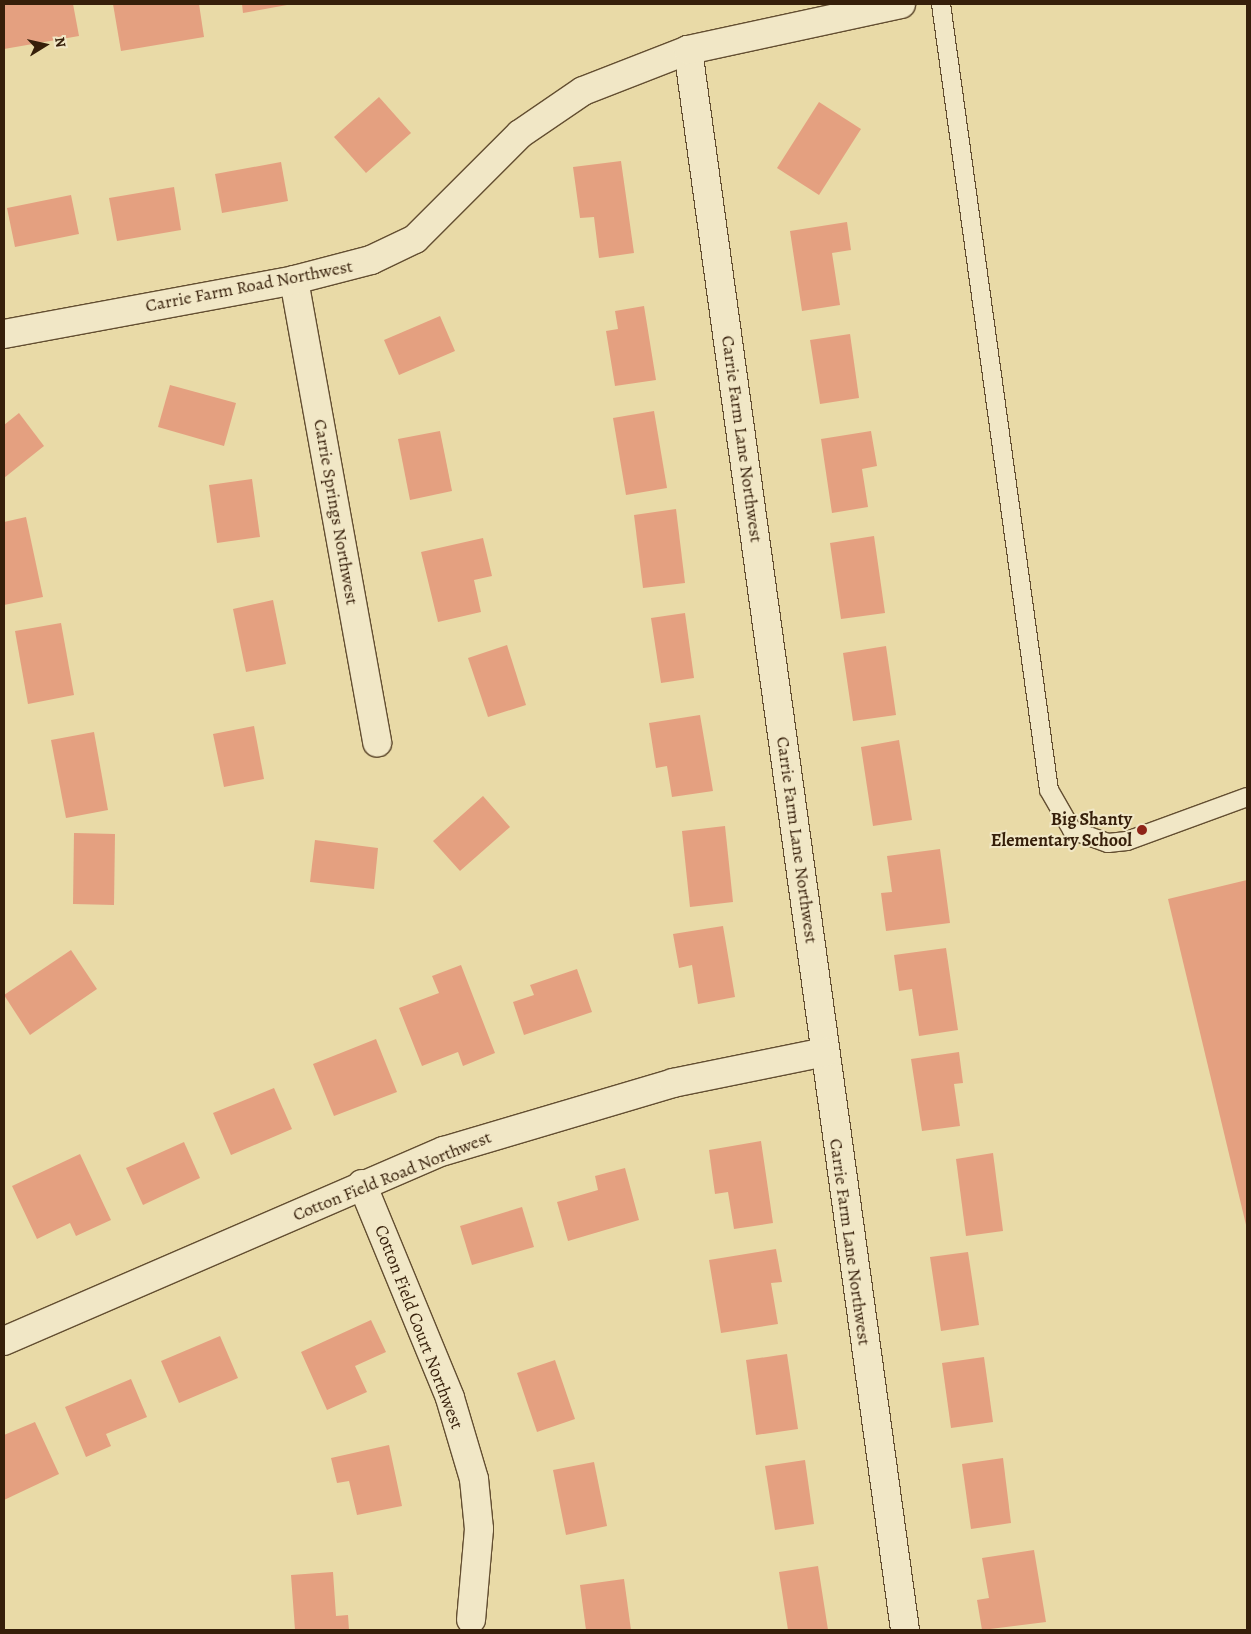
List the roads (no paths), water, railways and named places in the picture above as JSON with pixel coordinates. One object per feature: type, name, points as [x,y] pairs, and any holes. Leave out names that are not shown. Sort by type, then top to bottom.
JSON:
[{"type":"street","name":"Carrie Farm Road Northwest","points":[[4,334],[294,280],[395,252],[434,223],[520,134],[567,100],[631,69],[688,50],[901,4]]},
{"type":"street","name":"Carrie Farm Lane Northwest","points":[[688,50],[905,1630]]},
{"type":"street","name":"Carrie Springs Northwest","points":[[294,280],[377,743]]},
{"type":"street","name":"Cotton Field Road Northwest","points":[[4,1341],[362,1184],[566,1112],[672,1083],[825,1052]]},
{"type":"street","name":"Cotton Field Court Northwest","points":[[362,1184],[450,1398],[474,1479],[479,1530],[471,1620]]},
{"type":"lane","points":[[941,4],[1049,790],[1072,830],[1090,840],[1108,843],[1127,841],[1247,798]]},
{"type":"place","name":"Big Shanty Elementary School","points":[[1142,830]]}]
